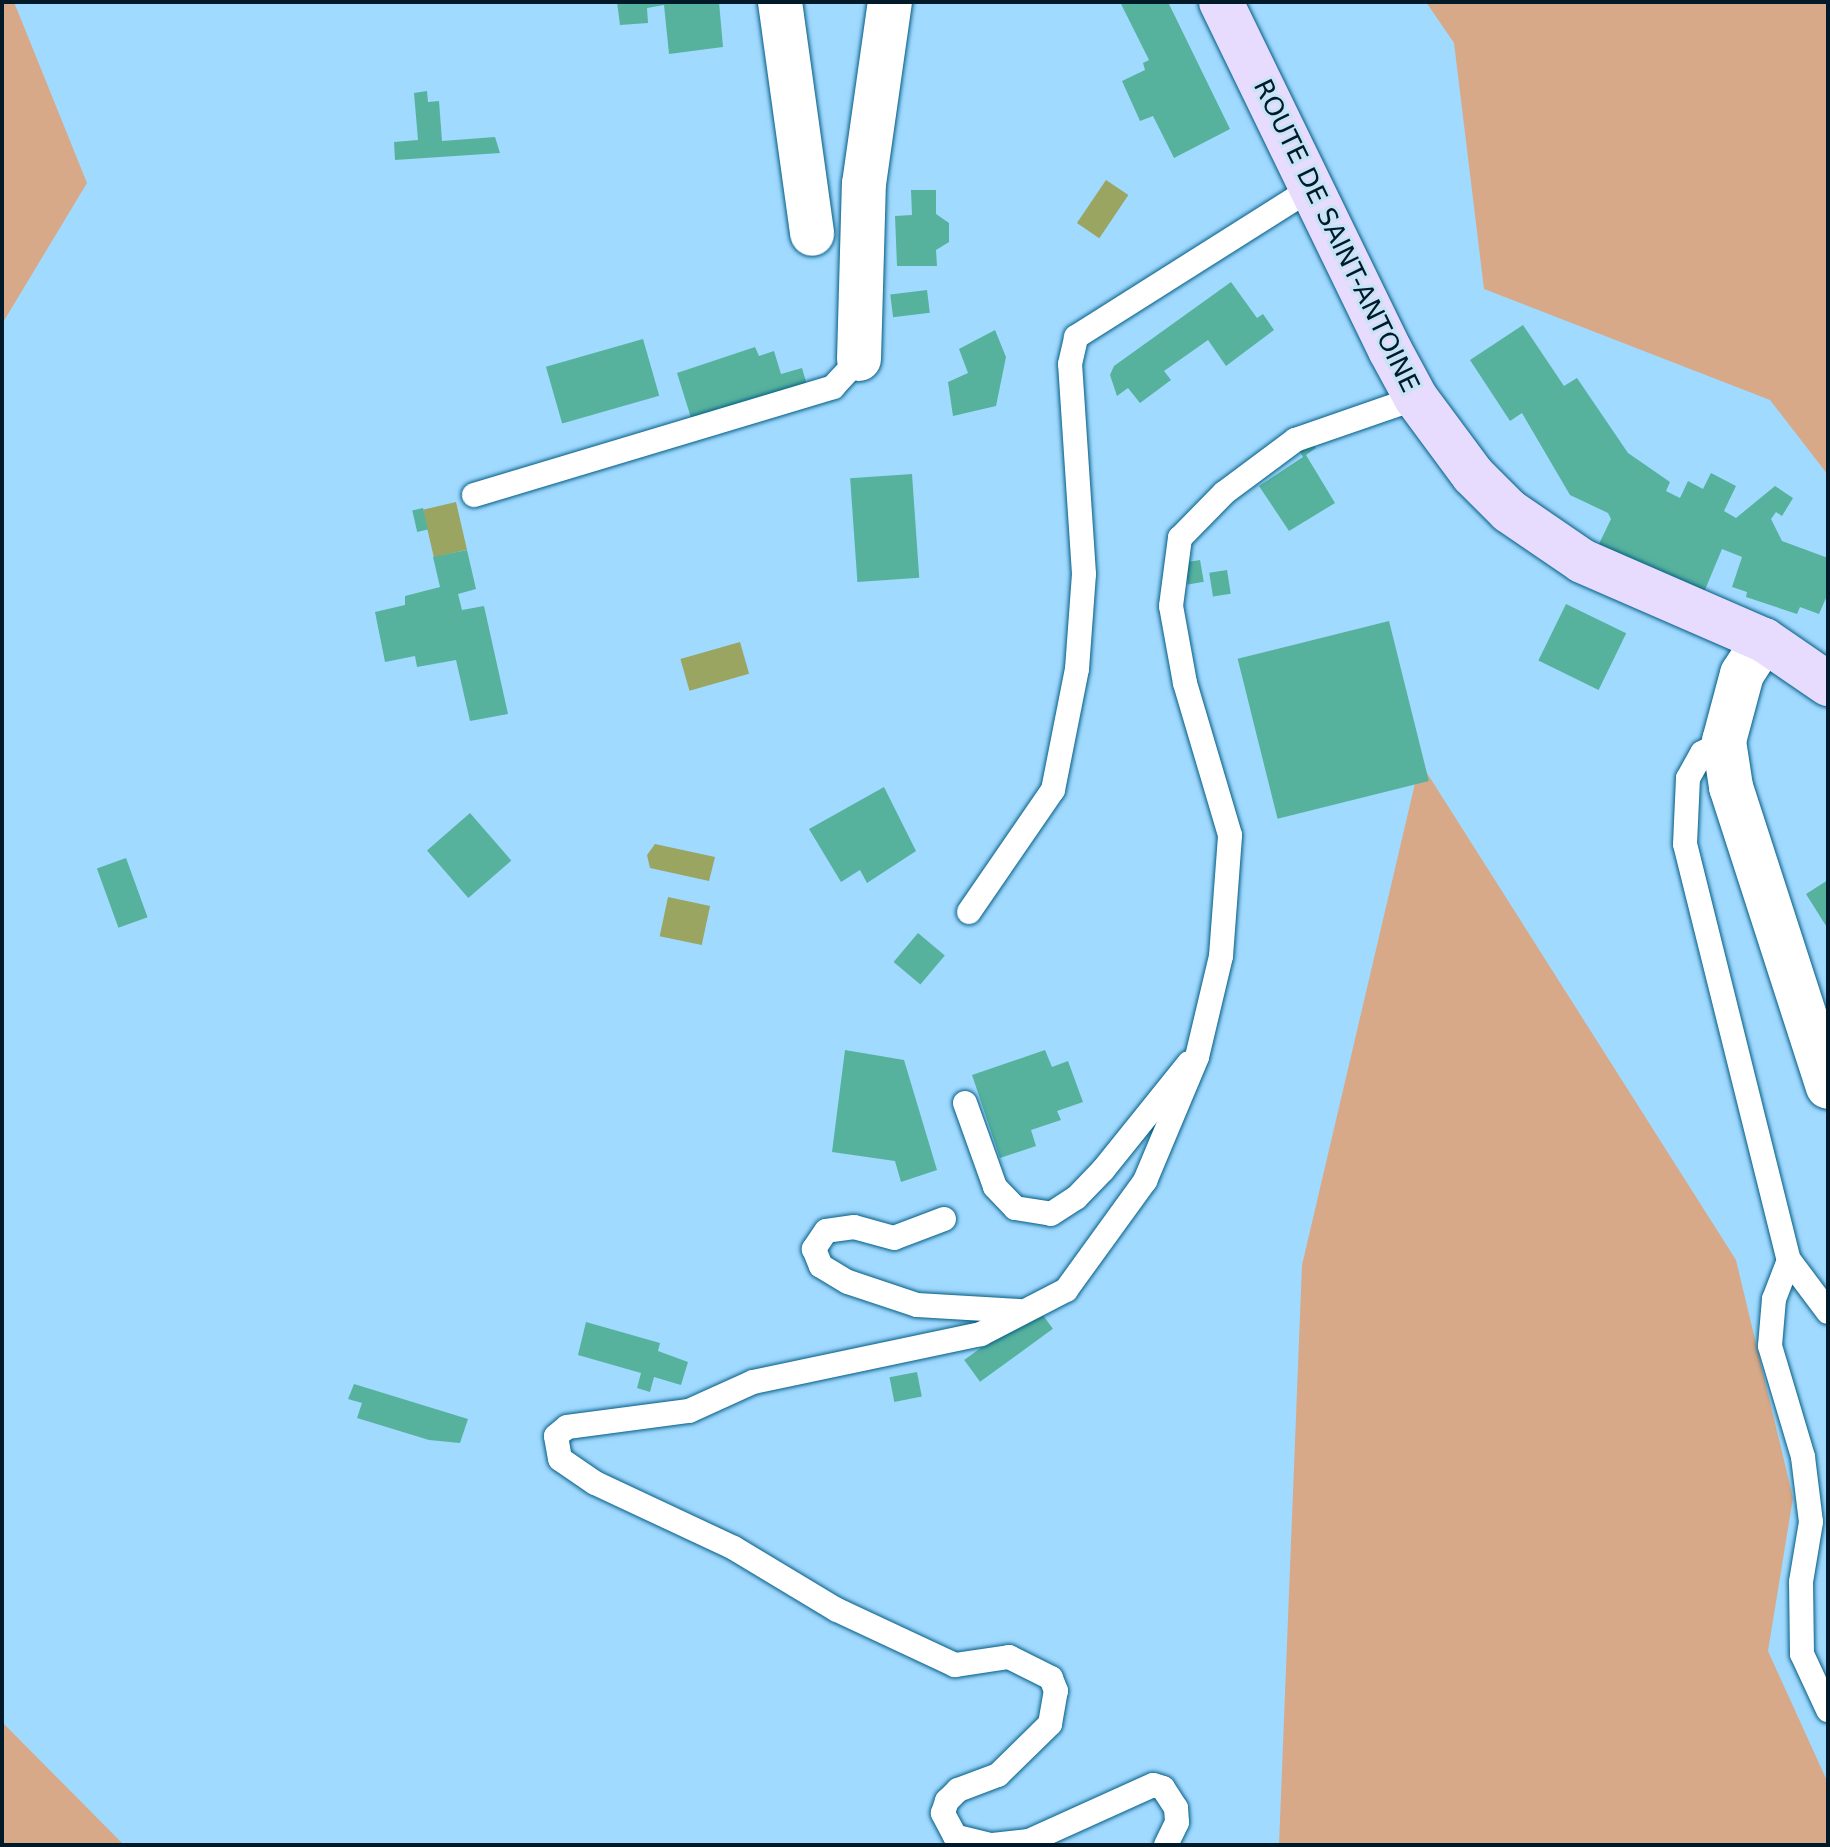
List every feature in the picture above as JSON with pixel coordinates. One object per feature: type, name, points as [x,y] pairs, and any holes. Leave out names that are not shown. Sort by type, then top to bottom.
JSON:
[{"type":"street","points":[[780,2],[812,234]]},
{"type":"street","points":[[859,359],[864,184],[890,2]]},
{"type":"street","name":"ROUTE DE SAINT-ANTOINE","points":[[1221,2],[1310,189],[1416,398],[1473,475],[1509,511],[1582,561],[1626,583],[1764,640],[1828,684]]},
{"type":"street","points":[[1764,640],[1742,674],[1724,741],[1731,787],[1828,1087]]},
{"type":"lane","points":[[969,912],[1053,790],[1077,669],[1084,574],[1070,364],[1076,337],[1310,189]]},
{"type":"lane","points":[[474,495],[833,387],[859,359]]},
{"type":"lane","points":[[1166,1845],[1177,1822],[1176,1808],[1163,1788],[1153,1785],[1029,1841],[990,1845],[955,1836],[943,1813],[947,1801],[958,1790],[998,1775],[1050,1724],[1056,1705],[1051,1678],[1009,1657],[955,1665],[907,1644],[785,1582],[734,1548],[595,1483],[560,1459],[555,1447],[556,1436],[567,1427],[689,1411],[753,1382],[981,1334],[1066,1290],[1145,1181],[1197,1057],[1221,956],[1230,835],[1185,683],[1171,606],[1180,538],[1224,493],[1295,440],[1416,398]]},
{"type":"lane","points":[[1724,741],[1702,753],[1688,778],[1685,844],[1789,1260],[1828,1312]]},
{"type":"lane","points":[[965,1103],[995,1187],[1015,1208],[1051,1214],[1076,1198],[1103,1170],[1167,1085],[1197,1057]]},
{"type":"lane","points":[[944,1219],[894,1238],[854,1227],[826,1231],[814,1249],[821,1266],[848,1282],[917,1305],[1026,1310]]},
{"type":"lane","points":[[1789,1260],[1774,1299],[1770,1346],[1803,1457],[1811,1522],[1801,1582],[1802,1654],[1828,1710]]},
{"type":"shaded area","points":[[2,2],[14,2],[87,183],[2,324]]},
{"type":"shaded area","points":[[1426,2],[1828,2],[1828,475],[1770,400],[1484,289],[1454,43]]},
{"type":"shaded area","points":[[1106,180],[1128,195],[1099,238],[1077,223]]},
{"type":"shaded area","points":[[456,502],[467,550],[434,557],[423,510]]},
{"type":"shaded area","points":[[740,642],[749,674],[689,691],[680,659]]},
{"type":"shaded area","points":[[1420,762],[1736,1260],[1793,1498],[1768,1651],[1828,1783],[1828,1845],[1279,1845],[1302,1265]]},
{"type":"shaded area","points":[[655,844],[715,857],[709,881],[650,868],[647,855]]},
{"type":"shaded area","points":[[668,897],[710,906],[702,945],[660,936]]},
{"type":"shaded area","points":[[2,1722],[124,1845],[2,1845]]},
{"type":"building","points":[[617,2],[719,2],[723,47],[669,54],[664,5],[647,8],[648,23],[620,25]]},
{"type":"building","points":[[1168,2],[1230,129],[1174,158],[1153,116],[1140,121],[1122,81],[1145,70],[1143,63],[1149,60],[1121,4]]},
{"type":"building","points":[[427,91],[428,102],[439,101],[442,141],[495,137],[500,153],[395,160],[394,142],[418,140],[414,93]]},
{"type":"building","points":[[911,190],[936,190],[936,214],[949,223],[949,242],[936,250],[937,266],[897,266],[895,216],[912,215]]},
{"type":"building","points":[[1231,282],[1257,318],[1263,314],[1274,330],[1226,366],[1208,340],[1164,371],[1171,380],[1140,403],[1128,388],[1117,396],[1110,375],[1114,366]]},
{"type":"building","points":[[927,290],[930,313],[893,317],[890,295]]},
{"type":"building","points":[[1523,325],[1564,386],[1577,378],[1628,453],[1670,482],[1666,491],[1680,498],[1688,481],[1703,489],[1711,473],[1736,486],[1724,511],[1736,518],[1775,486],[1793,498],[1782,516],[1776,512],[1771,519],[1782,541],[1828,558],[1826,598],[1819,614],[1800,607],[1797,614],[1746,597],[1747,592],[1732,587],[1742,557],[1722,549],[1702,597],[1597,548],[1611,519],[1608,513],[1570,495],[1522,413],[1510,421],[1470,360]]},
{"type":"building","points":[[995,330],[1006,357],[996,406],[953,416],[948,382],[968,373],[959,349]]},
{"type":"building","points":[[643,339],[659,396],[562,424],[546,367]]},
{"type":"building","points":[[755,347],[759,356],[774,351],[781,374],[802,368],[807,385],[692,421],[677,373]]},
{"type":"building","points":[[1312,442],[1316,448],[1306,455],[1335,503],[1289,531],[1259,486],[1303,457],[1299,450]]},
{"type":"building","points":[[912,474],[919,578],[857,582],[850,478]]},
{"type":"building","points":[[423,508],[428,529],[417,532],[412,510]]},
{"type":"building","points":[[467,550],[476,589],[458,594],[462,610],[484,606],[508,714],[470,721],[456,660],[417,667],[415,656],[385,662],[375,612],[405,605],[405,596],[440,587],[433,557]]},
{"type":"building","points":[[1200,560],[1204,582],[1188,584],[1184,563]]},
{"type":"building","points":[[1227,570],[1231,594],[1213,597],[1209,573]]},
{"type":"building","points":[[1566,604],[1626,633],[1599,690],[1538,661]]},
{"type":"building","points":[[1389,621],[1429,781],[1278,819],[1238,659]]},
{"type":"building","points":[[884,787],[916,851],[867,883],[860,870],[841,882],[809,829]]},
{"type":"building","points":[[470,813],[511,861],[468,898],[427,850]]},
{"type":"building","points":[[126,858],[148,917],[118,928],[97,869]]},
{"type":"building","points":[[1828,880],[1828,929],[1806,894]]},
{"type":"building","points":[[918,933],[945,955],[920,985],[894,962]]},
{"type":"building","points":[[845,1050],[904,1060],[937,1170],[901,1182],[895,1161],[832,1152]]},
{"type":"building","points":[[1045,1050],[1052,1067],[1068,1061],[1083,1102],[1057,1111],[1061,1120],[1031,1130],[1036,1146],[1000,1158],[972,1075]]},
{"type":"building","points":[[1037,1307],[1053,1329],[980,1382],[964,1360]]},
{"type":"building","points":[[586,1322],[660,1343],[658,1351],[688,1362],[681,1385],[654,1377],[650,1392],[637,1388],[641,1373],[578,1355]]},
{"type":"building","points":[[917,1372],[922,1397],[894,1402],[890,1377]]},
{"type":"building","points":[[354,1384],[468,1419],[460,1443],[429,1440],[357,1418],[362,1403],[348,1399]]}]
